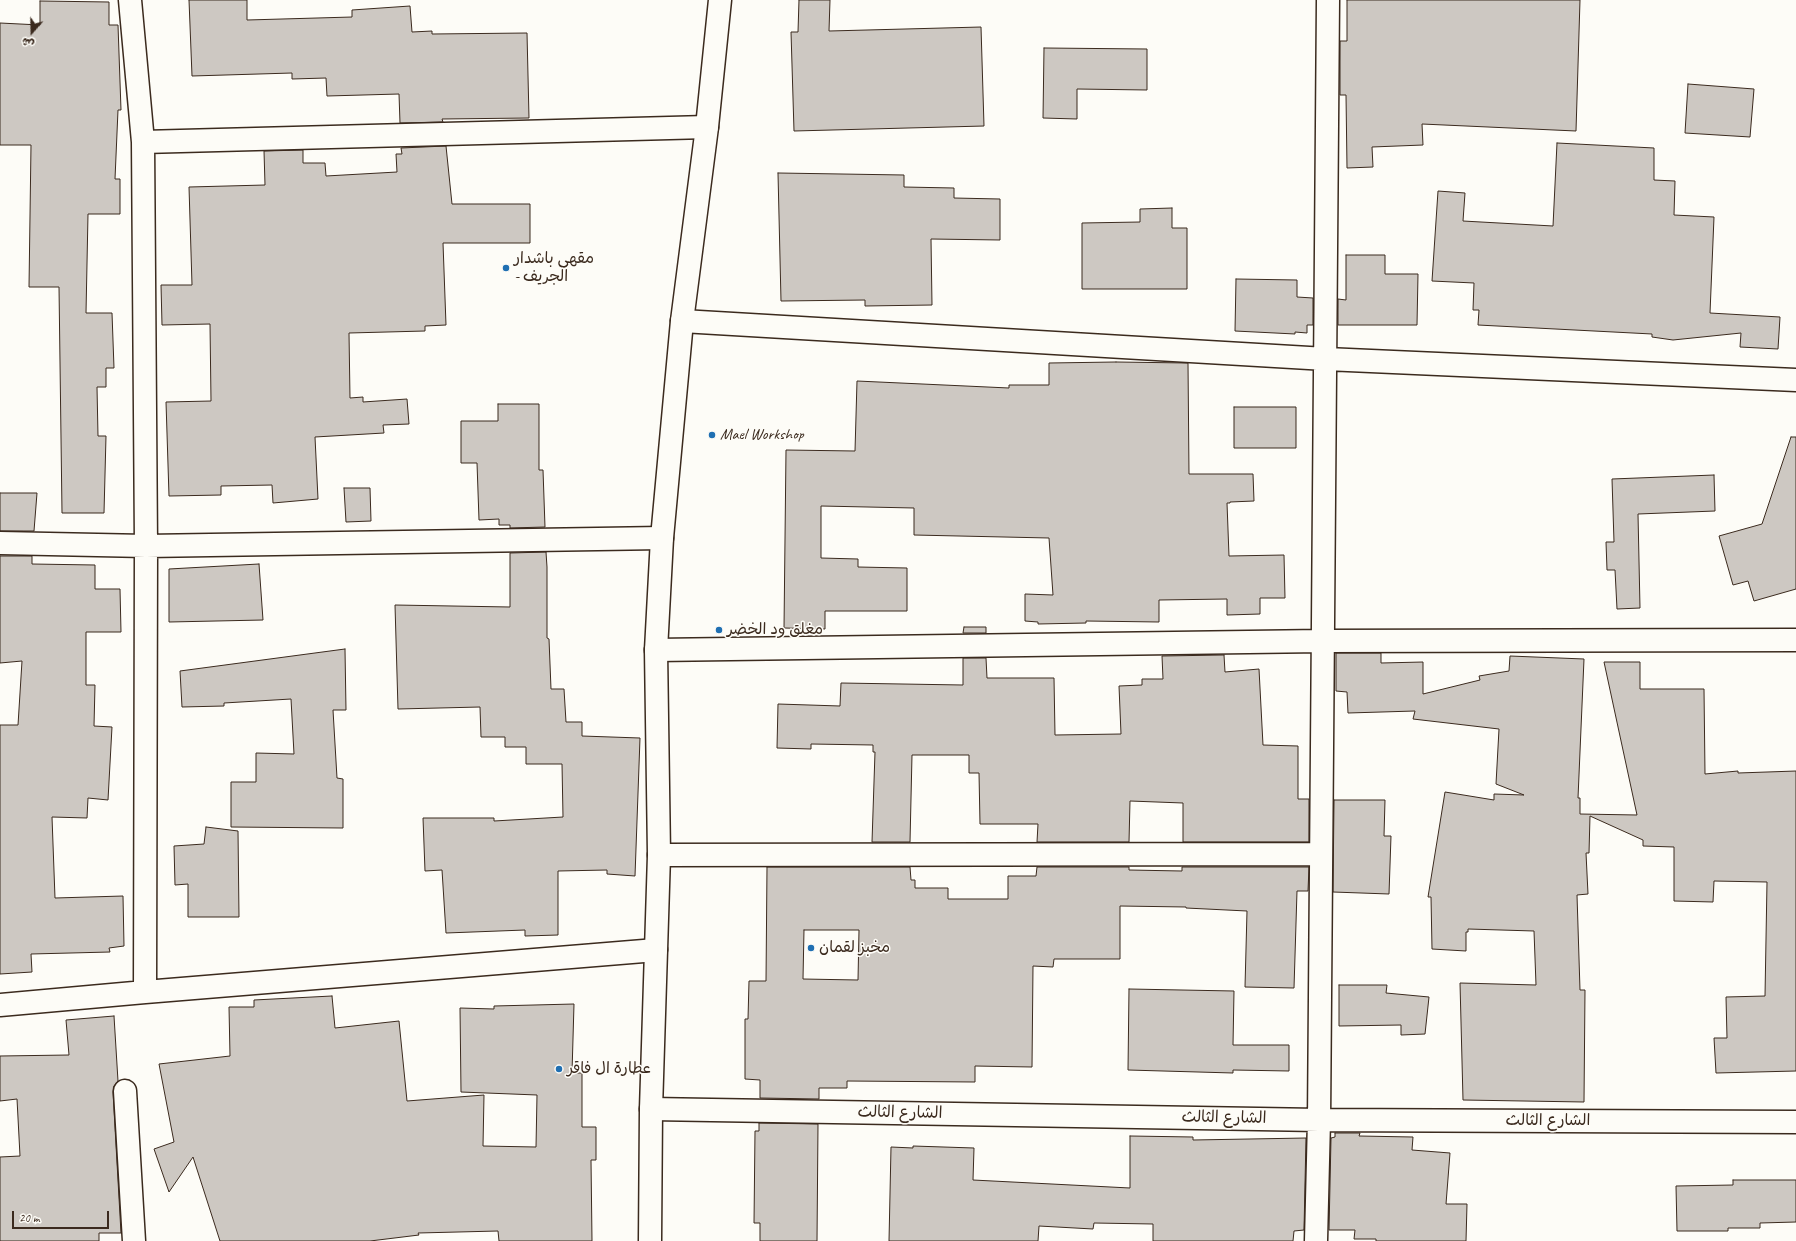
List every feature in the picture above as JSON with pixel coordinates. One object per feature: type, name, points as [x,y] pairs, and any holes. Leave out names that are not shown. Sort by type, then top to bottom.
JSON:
[{"type":"street","points":[[130,0],[143,142],[146,546],[145,992]]},
{"type":"street","points":[[650,1241],[651,1109],[659,855],[656,650],[662,538],[682,321],[707,128],[720,0]]},
{"type":"street","points":[[1316,1241],[1319,1120],[1328,0]]},
{"type":"street","points":[[143,142],[707,128]]},
{"type":"street","points":[[682,321],[1326,359],[1796,380]]},
{"type":"street","points":[[0,543],[146,546],[662,538]]},
{"type":"street","points":[[656,650],[1322,641],[1796,640]]},
{"type":"street","points":[[659,855],[1320,854]]},
{"type":"street","points":[[0,1005],[656,950]]},
{"type":"street","points":[[125,1090],[134,1241]]},
{"type":"street","name":"الشارع الثالث","points":[[651,1109],[1319,1120],[1796,1122]]},
{"type":"building","points":[[189,0],[247,0],[247,20],[352,17],[352,10],[410,6],[412,32],[432,31],[432,34],[527,33],[529,118],[442,119],[443,122],[400,123],[399,94],[327,96],[326,78],[292,79],[292,73],[192,76]]},
{"type":"building","points":[[799,0],[830,0],[829,31],[981,27],[984,126],[794,131],[791,32],[798,32]]},
{"type":"building","points":[[1347,0],[1580,0],[1576,131],[1422,124],[1423,145],[1372,147],[1373,167],[1347,168],[1346,95],[1340,95],[1340,41],[1347,41]]},
{"type":"building","points":[[40,1],[109,2],[109,25],[118,25],[121,110],[118,110],[115,179],[120,179],[120,214],[88,214],[86,313],[112,313],[114,368],[106,368],[106,387],[97,387],[98,436],[106,436],[104,513],[62,513],[59,287],[29,287],[31,145],[0,145],[0,23],[40,25]]},
{"type":"building","points":[[1044,48],[1147,49],[1147,90],[1077,89],[1077,119],[1043,118]]},
{"type":"building","points":[[1688,84],[1754,89],[1750,137],[1685,133]]},
{"type":"building","points":[[1557,143],[1654,148],[1654,180],[1675,181],[1674,215],[1714,217],[1710,313],[1780,317],[1778,349],[1740,347],[1741,333],[1673,340],[1652,337],[1652,334],[1478,325],[1479,310],[1473,310],[1474,283],[1432,281],[1438,191],[1465,193],[1463,221],[1553,226]]},
{"type":"building","points":[[446,146],[452,204],[530,204],[530,243],[443,243],[446,325],[425,326],[425,331],[349,333],[350,398],[363,397],[363,402],[407,399],[409,424],[383,425],[384,433],[315,437],[318,499],[273,503],[272,485],[221,486],[221,495],[169,496],[166,402],[211,401],[210,324],[162,325],[161,285],[192,285],[189,187],[265,185],[264,151],[303,150],[303,163],[325,163],[326,176],[397,172],[396,154],[402,154],[401,148]]},
{"type":"building","points":[[778,173],[904,175],[904,187],[954,188],[954,198],[1000,199],[1000,240],[931,239],[932,305],[865,306],[865,300],[781,301]]},
{"type":"building","points":[[1172,208],[1172,228],[1187,228],[1187,289],[1082,289],[1082,223],[1140,222],[1140,209]]},
{"type":"building","points":[[1346,255],[1385,255],[1385,274],[1418,274],[1417,325],[1338,325],[1338,299],[1346,300]]},
{"type":"building","points":[[1236,279],[1297,280],[1297,297],[1313,298],[1313,325],[1307,325],[1307,333],[1295,332],[1295,334],[1235,331]]},
{"type":"building","points":[[1049,363],[1188,363],[1189,474],[1253,474],[1254,501],[1227,503],[1229,556],[1284,555],[1285,598],[1260,598],[1260,614],[1227,615],[1227,599],[1159,600],[1159,622],[1086,621],[1086,623],[1038,624],[1038,622],[1025,621],[1025,594],[1053,595],[1049,538],[914,535],[914,508],[821,506],[821,558],[858,559],[858,567],[907,568],[907,611],[825,611],[825,629],[784,628],[786,450],[855,451],[857,381],[1009,388],[1009,385],[1049,385]]},
{"type":"building","points":[[498,404],[539,404],[539,470],[543,470],[545,527],[510,528],[510,525],[499,525],[499,519],[479,520],[477,463],[461,463],[461,421],[498,421]]},
{"type":"building","points":[[1234,407],[1296,407],[1296,448],[1234,448]]},
{"type":"building","points":[[1791,437],[1796,437],[1796,589],[1754,601],[1748,581],[1733,585],[1719,536],[1762,524]]},
{"type":"building","points":[[1714,475],[1715,511],[1638,514],[1640,608],[1617,609],[1615,570],[1607,570],[1606,542],[1614,542],[1612,479]]},
{"type":"building","points":[[344,488],[370,488],[371,521],[346,522]]},
{"type":"building","points":[[0,493],[37,493],[34,531],[0,531]]},
{"type":"building","points":[[546,552],[547,638],[549,639],[551,689],[564,689],[566,722],[582,722],[582,736],[640,738],[635,876],[607,874],[607,870],[558,871],[558,935],[525,936],[525,930],[446,933],[442,870],[425,871],[423,818],[494,818],[494,821],[563,817],[562,764],[526,764],[526,747],[505,747],[505,737],[481,737],[480,707],[398,709],[395,605],[510,607],[510,553]]},
{"type":"building","points":[[0,556],[32,556],[32,564],[95,565],[95,589],[120,589],[121,632],[86,632],[86,685],[95,685],[94,726],[112,727],[108,800],[88,798],[87,818],[52,817],[55,898],[123,896],[124,946],[109,948],[110,952],[31,954],[32,972],[0,974],[0,725],[18,725],[22,661],[0,663]]},
{"type":"building","points":[[259,564],[263,620],[169,622],[169,569]]},
{"type":"building","points":[[964,627],[986,627],[986,633],[963,633]]},
{"type":"building","points":[[345,649],[346,710],[333,710],[337,778],[343,779],[343,828],[231,827],[231,782],[256,782],[256,753],[294,754],[291,699],[224,703],[224,706],[182,707],[180,671]]},
{"type":"building","points":[[1336,653],[1381,653],[1381,663],[1423,662],[1423,694],[1480,680],[1479,676],[1509,671],[1510,656],[1584,659],[1578,798],[1580,798],[1580,814],[1637,815],[1604,662],[1640,662],[1640,689],[1704,689],[1705,774],[1738,771],[1738,773],[1796,771],[1796,1071],[1716,1073],[1714,1038],[1727,1038],[1726,997],[1765,996],[1767,882],[1714,881],[1713,902],[1674,901],[1674,847],[1643,846],[1643,840],[1590,816],[1589,853],[1586,853],[1588,894],[1577,895],[1580,990],[1585,990],[1584,1102],[1463,1100],[1460,983],[1536,985],[1534,931],[1468,929],[1468,932],[1466,932],[1466,951],[1432,949],[1431,897],[1428,897],[1445,792],[1494,800],[1494,794],[1524,795],[1496,784],[1499,729],[1413,719],[1415,711],[1348,713],[1347,692],[1336,691]]},
{"type":"building","points":[[1224,655],[1225,672],[1259,669],[1263,745],[1298,746],[1298,799],[1309,799],[1309,842],[1183,842],[1183,803],[1130,801],[1129,842],[1037,842],[1038,824],[980,824],[979,773],[969,773],[969,755],[912,755],[910,842],[872,842],[875,752],[873,752],[873,745],[811,744],[811,749],[777,748],[778,704],[840,706],[841,683],[963,685],[963,658],[986,658],[987,678],[1054,678],[1055,735],[1121,734],[1119,686],[1142,685],[1142,679],[1163,679],[1162,656]]},
{"type":"building","points":[[1334,800],[1385,800],[1384,836],[1391,836],[1389,894],[1333,892]]},
{"type":"building","points":[[206,827],[238,831],[239,917],[188,917],[188,884],[175,885],[174,846],[204,844]]},
{"type":"building","points":[[767,867],[910,867],[911,880],[915,880],[915,888],[948,888],[948,899],[1008,899],[1008,876],[1036,876],[1037,867],[1129,867],[1129,870],[1182,871],[1182,867],[1309,867],[1308,891],[1297,891],[1294,988],[1245,987],[1247,911],[1186,907],[1120,906],[1120,959],[1054,959],[1053,967],[1033,966],[1032,1067],[975,1066],[975,1082],[847,1081],[847,1088],[819,1088],[819,1099],[760,1098],[760,1080],[745,1079],[745,1019],[748,1019],[749,981],[766,981]],"holes":[[[804,930],[859,930],[858,980],[803,979]]]},
{"type":"building","points":[[1339,985],[1387,985],[1386,993],[1429,997],[1425,1034],[1401,1035],[1401,1025],[1339,1026]]},
{"type":"building","points":[[1129,989],[1234,991],[1233,1045],[1289,1045],[1289,1071],[1233,1070],[1233,1073],[1128,1070]]},
{"type":"building","points":[[332,996],[335,1028],[399,1021],[407,1101],[484,1095],[483,1146],[536,1147],[537,1095],[461,1092],[460,1008],[494,1009],[494,1006],[574,1004],[572,1073],[582,1073],[582,1127],[596,1127],[596,1160],[591,1160],[592,1241],[499,1241],[498,1231],[418,1233],[419,1235],[370,1241],[220,1241],[193,1157],[169,1192],[154,1149],[174,1142],[159,1064],[230,1056],[229,1007],[254,1007],[254,1000]]},
{"type":"building","points":[[114,1016],[118,1081],[114,1086],[113,1092],[121,1233],[99,1233],[99,1241],[0,1241],[0,1157],[20,1156],[17,1099],[0,1101],[0,1056],[69,1055],[66,1020]]},
{"type":"building","points":[[759,1123],[818,1124],[817,1241],[760,1241],[760,1223],[754,1223],[755,1131],[759,1131]]},
{"type":"building","points":[[1335,1133],[1360,1133],[1359,1136],[1413,1137],[1412,1150],[1450,1153],[1446,1204],[1467,1204],[1466,1241],[1376,1241],[1376,1239],[1354,1239],[1355,1230],[1329,1230],[1331,1138],[1335,1137]]},
{"type":"building","points":[[1130,1136],[1193,1137],[1193,1140],[1306,1138],[1304,1230],[1294,1231],[1293,1241],[1153,1241],[1153,1224],[1094,1223],[1093,1229],[1039,1226],[1038,1241],[889,1241],[891,1147],[913,1148],[913,1146],[974,1148],[973,1180],[1130,1188]]},
{"type":"building","points":[[1733,1180],[1796,1180],[1796,1222],[1760,1223],[1760,1228],[1728,1228],[1728,1231],[1677,1231],[1676,1186],[1733,1185]]},
{"type":"place","name":"مقهى باشدار - الجريف","points":[[506,268]]},
{"type":"place","name":"Mael Workshop","points":[[712,435]]},
{"type":"place","name":"مغلق ود الخضر","points":[[719,630]]},
{"type":"place","name":"مخبز لقمان","points":[[811,948]]},
{"type":"place","name":"عطارة ال فاقر","points":[[559,1069]]}]
